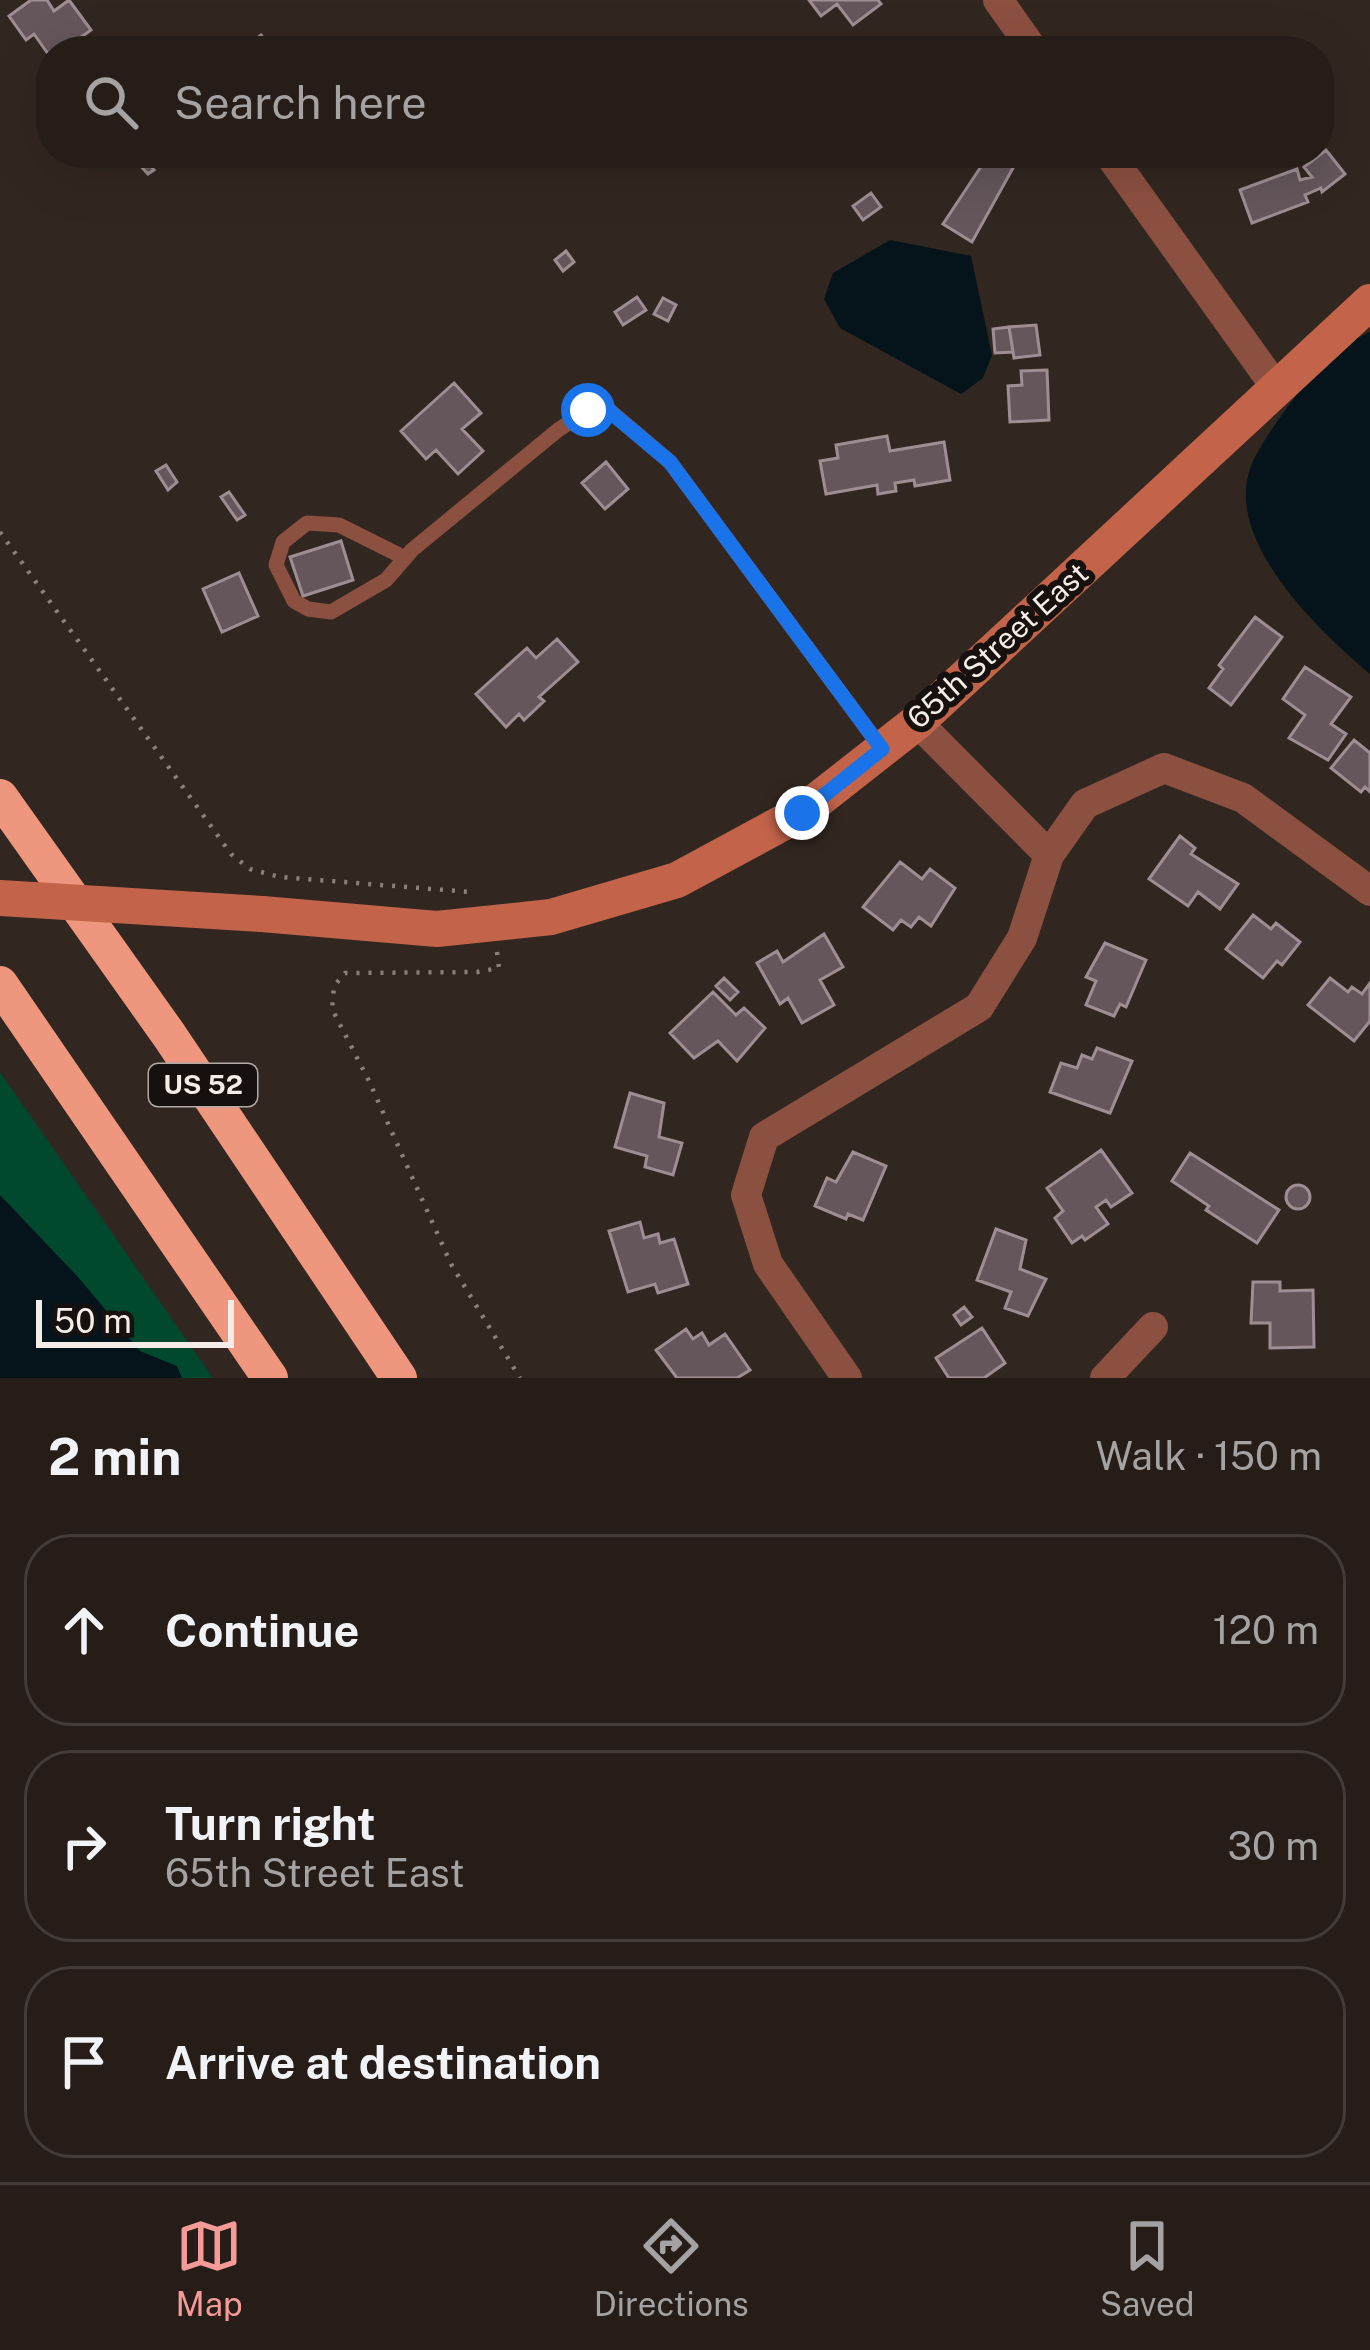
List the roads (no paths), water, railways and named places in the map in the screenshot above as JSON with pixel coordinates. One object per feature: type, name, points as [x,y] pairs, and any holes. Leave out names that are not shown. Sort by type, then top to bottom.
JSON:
[{"type":"highway","name":"US 52","points":[[0,797],[169,1035],[399,1378]]},
{"type":"highway","points":[[0,985],[270,1378]]},
{"type":"street","points":[[998,0],[1023,36]]},
{"type":"street","points":[[1119,168],[1275,386]]},
{"type":"street","name":"65th Street East","points":[[0,898],[437,929],[551,916],[677,880],[802,813],[917,722],[1370,302]]},
{"type":"street","points":[[917,722],[1049,855]]},
{"type":"street","points":[[848,1378],[768,1264],[746,1195],[764,1137],[979,1007],[1022,938],[1049,855],[1085,804],[1164,768],[1243,798],[1370,891]]},
{"type":"street","points":[[1105,1378],[1153,1327]]},
{"type":"lane","points":[[405,558],[339,525],[307,523],[283,542],[276,565],[295,601],[308,609],[332,612],[386,580],[405,558],[558,430],[588,410],[608,410],[670,462],[882,749]]}]
